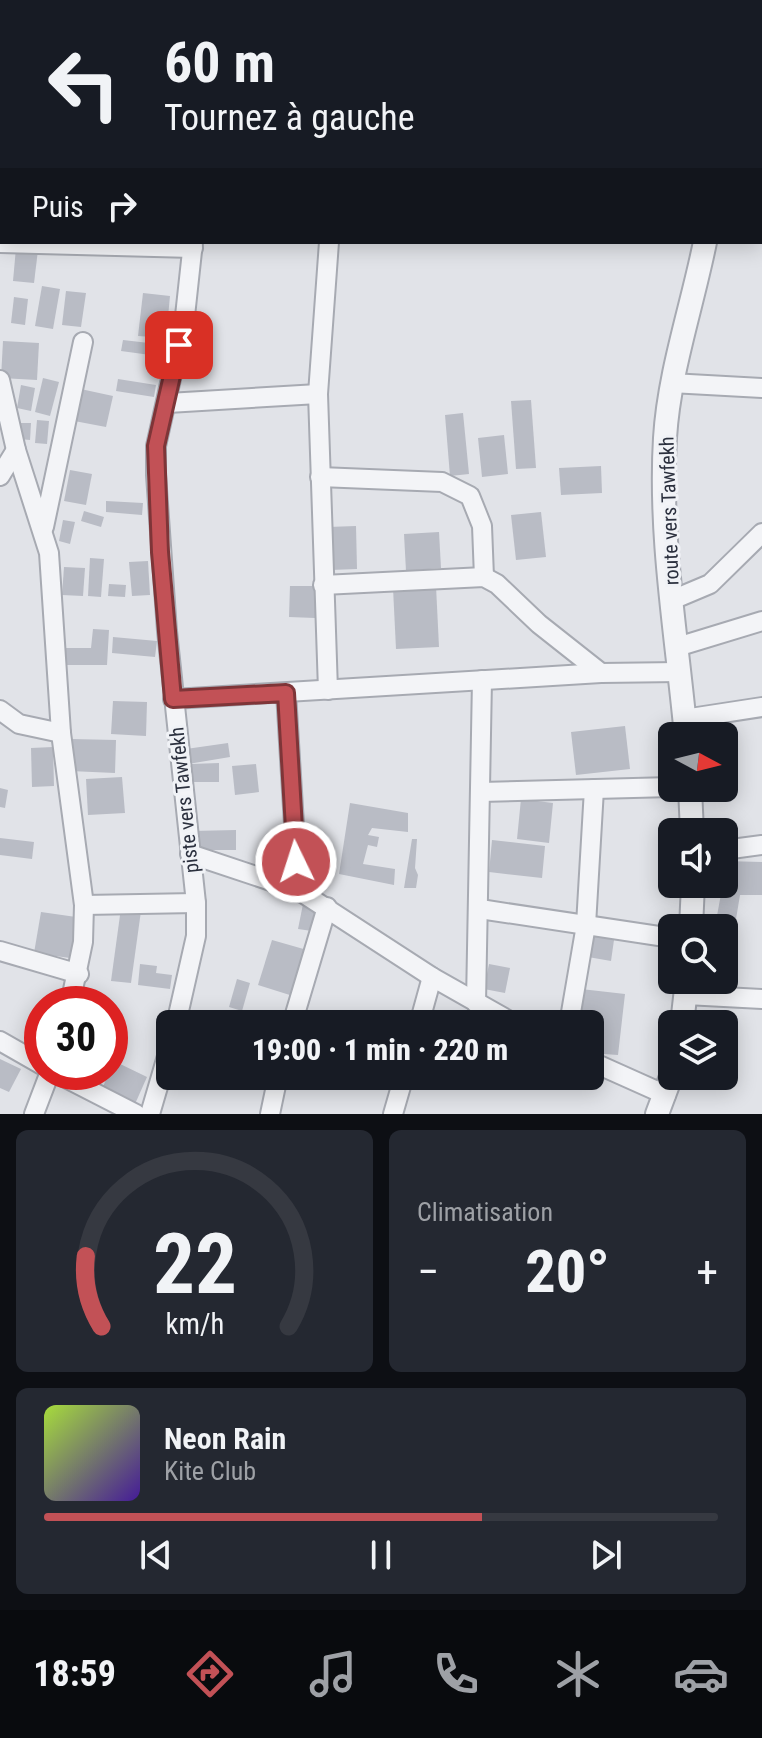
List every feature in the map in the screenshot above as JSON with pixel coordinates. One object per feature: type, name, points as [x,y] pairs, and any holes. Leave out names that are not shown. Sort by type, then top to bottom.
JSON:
[{"type":"street","points":[[154,244],[193,245]]},
{"type":"street","points":[[328,690],[318,394],[329,244]]},
{"type":"street","name":"route vers Tawfekh","points":[[684,722],[665,509],[665,439],[671,383],[705,244]]},
{"type":"street","name":"piste vers Tawfekh","points":[[179,1010],[196,936],[196,903],[173,699],[156,446],[185,316],[193,245]]},
{"type":"street","points":[[43,530],[83,342]]},
{"type":"street","points":[[0,380],[16,450],[49,553],[61,733],[84,905],[75,986]]},
{"type":"street","points":[[671,383],[762,388]]},
{"type":"street","points":[[168,403],[318,394]]},
{"type":"street","points":[[0,476],[16,450]]},
{"type":"street","points":[[320,477],[442,482],[470,496],[482,526],[484,577]]},
{"type":"street","points":[[672,600],[710,584],[762,533]]},
{"type":"street","points":[[323,585],[484,577],[497,584],[539,624],[601,673]]},
{"type":"street","points":[[677,647],[762,621]]},
{"type":"street","points":[[173,699],[601,673],[679,672]]},
{"type":"street","points":[[476,1003],[482,680]]},
{"type":"street","points":[[286,693],[298,890]]},
{"type":"street","points":[[707,722],[762,707]]},
{"type":"street","points":[[0,710],[19,724],[61,733]]},
{"type":"street","points":[[481,792],[658,787]]},
{"type":"street","points":[[571,1010],[586,925],[594,789]]},
{"type":"street","points":[[738,848],[762,845]]},
{"type":"street","points":[[190,854],[298,890],[489,1010]]},
{"type":"street","points":[[84,905],[196,903]]},
{"type":"street","points":[[296,1010],[327,907]]},
{"type":"street","points":[[480,909],[658,936]]},
{"type":"street","points":[[0,951],[79,974]]},
{"type":"street","points":[[423,1010],[432,977]]},
{"type":"street","points":[[727,994],[762,999]]},
{"type":"street","points":[[0,1041],[24,1055]]},
{"type":"street","points":[[604,1067],[665,1094]]},
{"type":"street","points":[[34,1114],[44,1090]]},
{"type":"street","points":[[88,1090],[136,1114]]},
{"type":"street","points":[[150,1114],[157,1090]]},
{"type":"street","points":[[270,1114],[275,1090]]},
{"type":"street","points":[[393,1114],[400,1090]]},
{"type":"building","points":[[16,248],[38,250],[34,283],[13,281]]},
{"type":"building","points":[[42,286],[60,289],[53,329],[35,326]]},
{"type":"building","points":[[66,291],[86,293],[81,327],[62,325]]},
{"type":"building","points":[[143,293],[170,296],[166,338],[138,336]]},
{"type":"building","points":[[14,297],[28,299],[25,325],[11,323]]},
{"type":"building","points":[[123,340],[166,345],[165,357],[121,351]]},
{"type":"building","points":[[3,341],[39,343],[37,380],[1,378]]},
{"type":"building","points":[[43,378],[59,382],[50,416],[35,412]]},
{"type":"building","points":[[118,379],[156,385],[154,397],[116,391]]},
{"type":"building","points":[[21,385],[35,388],[31,411],[17,408]]},
{"type":"building","points":[[76,388],[113,396],[106,427],[69,420]]},
{"type":"building","points":[[531,400],[536,468],[516,469],[511,401]]},
{"type":"building","points":[[463,413],[469,474],[450,476],[445,415]]},
{"type":"building","points":[[37,420],[49,421],[47,444],[35,443]]},
{"type":"building","points":[[19,423],[31,423],[30,440],[19,439]]},
{"type":"building","points":[[504,435],[508,474],[482,477],[478,438]]},
{"type":"building","points":[[601,466],[602,493],[561,495],[559,468]]},
{"type":"building","points":[[70,470],[92,474],[86,505],[64,501]]},
{"type":"building","points":[[106,501],[143,503],[142,515],[106,512]]},
{"type":"building","points":[[84,511],[104,517],[101,527],[81,521]]},
{"type":"building","points":[[541,512],[546,557],[516,560],[511,515]]},
{"type":"building","points":[[63,520],[75,522],[70,544],[59,541]]},
{"type":"building","points":[[356,526],[357,569],[330,570],[328,527]]},
{"type":"building","points":[[439,532],[441,568],[406,571],[404,534]]},
{"type":"building","points":[[90,558],[104,559],[101,597],[88,596]]},
{"type":"building","points":[[148,561],[150,595],[132,596],[129,562]]},
{"type":"building","points":[[64,567],[85,568],[83,596],[62,595]]},
{"type":"building","points":[[109,584],[126,585],[125,597],[108,596]]},
{"type":"building","points":[[290,586],[316,586],[315,618],[289,617]]},
{"type":"building","points":[[436,586],[439,647],[396,649],[393,588]]},
{"type":"building","points":[[93,629],[109,630],[107,665],[60,665],[60,648],[91,648]]},
{"type":"building","points":[[113,637],[157,641],[155,657],[112,653]]},
{"type":"building","points":[[113,701],[147,702],[146,736],[111,734]]},
{"type":"building","points":[[625,726],[630,769],[576,775],[571,732]]},
{"type":"building","points":[[71,739],[116,740],[115,773],[70,771]]},
{"type":"building","points":[[228,743],[230,757],[188,764],[186,749]]},
{"type":"building","points":[[53,747],[54,786],[32,787],[31,748]]},
{"type":"building","points":[[219,763],[219,782],[191,782],[191,764]]},
{"type":"building","points":[[256,764],[259,792],[235,795],[232,766]]},
{"type":"building","points":[[122,777],[125,813],[88,815],[86,779]]},
{"type":"building","points":[[0,788],[8,790],[5,808],[0,807]]},
{"type":"building","points":[[521,799],[553,803],[549,843],[517,839]]},
{"type":"building","points":[[350,803],[408,813],[408,832],[372,828],[368,835],[379,837],[377,847],[368,845],[363,864],[395,869],[394,885],[339,874]]},
{"type":"building","points":[[236,830],[236,850],[192,850],[192,831]]},
{"type":"building","points":[[0,838],[34,842],[32,859],[0,855]]},
{"type":"building","points":[[412,839],[417,839],[416,888],[404,888]]},
{"type":"building","points":[[492,840],[545,846],[542,878],[489,872]]},
{"type":"building","points":[[738,861],[762,862],[762,895],[740,895],[737,914],[717,914],[720,898],[738,898]]},
{"type":"building","points":[[303,904],[316,906],[312,931],[298,929]]},
{"type":"building","points":[[121,908],[141,911],[131,983],[111,981]]},
{"type":"building","points":[[41,912],[76,917],[70,958],[34,953]]},
{"type":"building","points":[[592,930],[615,933],[611,961],[588,957]]},
{"type":"building","points":[[272,940],[307,950],[293,996],[258,985]]},
{"type":"building","points":[[140,964],[157,966],[156,973],[172,975],[170,989],[138,985]]},
{"type":"building","points":[[489,964],[510,968],[505,993],[484,989]]},
{"type":"building","points":[[237,979],[250,983],[242,1010],[229,1007]]},
{"type":"building","points":[[581,989],[625,994],[618,1055],[604,1054],[604,1010],[579,1010]]},
{"type":"building","points":[[0,1059],[21,1069],[9,1092],[0,1088]]},
{"type":"building","points":[[128,1068],[147,1077],[135,1104],[104,1090],[128,1090]]},
{"type":"route","points":[[179,345],[156,446],[160,552],[173,699],[286,693],[296,862]]}]
